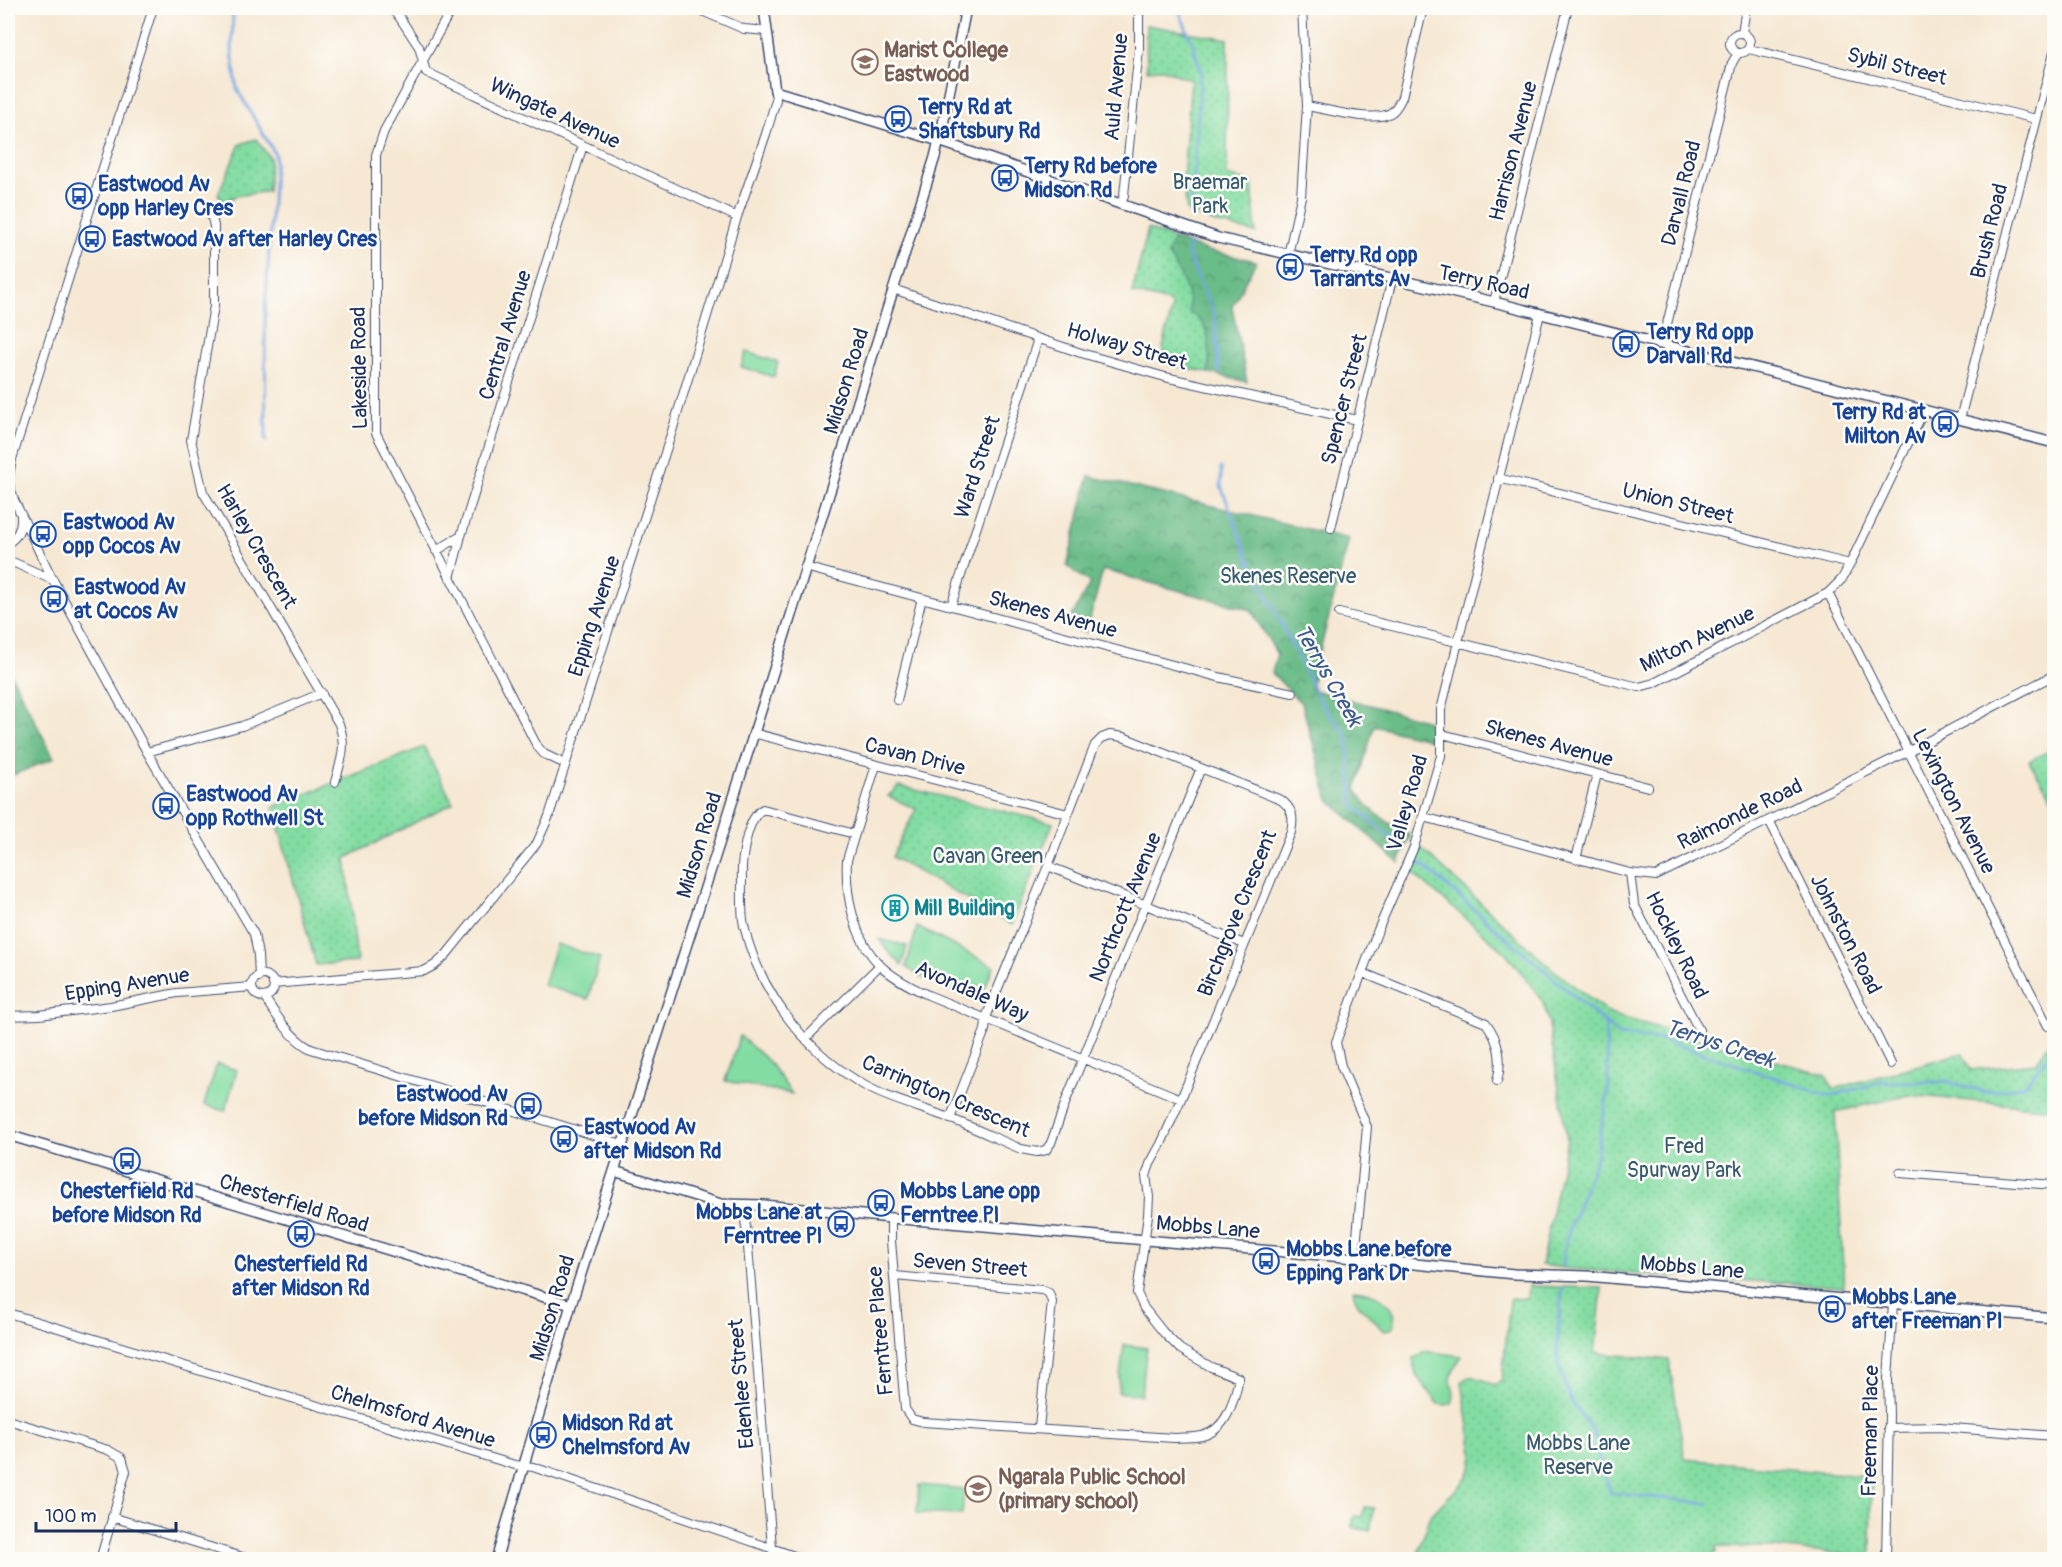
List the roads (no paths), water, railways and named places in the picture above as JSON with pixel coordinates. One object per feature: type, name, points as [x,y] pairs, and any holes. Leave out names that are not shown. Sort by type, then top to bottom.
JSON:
[{"type":"street","points":[[153,8],[12,459],[8,481],[10,490],[52,580],[147,752],[254,934],[259,976],[252,987],[257,995],[264,997],[295,1038],[311,1049],[622,1144]]},
{"type":"street","name":"Wingate Avenue","points":[[391,8],[419,46],[426,72],[737,217]]},
{"type":"street","name":"Lakeside Road","points":[[452,8],[384,131],[376,155],[376,433],[537,746],[544,754],[565,764]]},
{"type":"street","points":[[695,8],[744,29],[767,31]]},
{"type":"street","points":[[764,8],[775,91]]},
{"type":"street","name":"Midson Road","points":[[496,1560],[571,1305],[939,141],[966,8]]},
{"type":"street","name":"Auld Avenue","points":[[1121,205],[1124,195],[1139,49],[1139,8]]},
{"type":"street","points":[[1288,255],[1301,197],[1307,106],[1302,8]]},
{"type":"street","points":[[1307,106],[1372,117],[1391,113],[1398,106],[1402,96],[1423,8]]},
{"type":"street","name":"Harrison Avenue","points":[[1494,302],[1568,8]]},
{"type":"street","points":[[1742,33],[1746,8]]},
{"type":"street","points":[[1742,33],[1750,41],[1749,49],[1738,53],[1733,51],[1730,42],[1734,36],[1742,33]]},
{"type":"street","name":"Sybil Street","points":[[1749,49],[2036,119]]},
{"type":"street","name":"Brush Road","points":[[1960,419],[2055,52]]},
{"type":"street","name":"Darvall Road","points":[[1662,344],[1732,63],[1738,53]]},
{"type":"street","name":"Terry Road","points":[[775,91],[939,141],[1218,238],[1494,302],[2055,443]]},
{"type":"street","name":"Epping Avenue","points":[[273,984],[424,971],[446,955],[537,843],[544,830],[673,428],[737,217],[776,100],[775,91]]},
{"type":"street","name":"Central Avenue","points":[[450,578],[461,536],[583,146]]},
{"type":"street","name":"Harley Crescent","points":[[209,206],[214,226],[214,306],[192,429],[193,452],[203,492],[339,724],[344,738],[343,754],[335,782]]},
{"type":"street","name":"Spencer Street","points":[[1331,528],[1392,279]]},
{"type":"street","name":"Holway Street","points":[[893,289],[1038,339],[1164,377],[1357,420]]},
{"type":"street","name":"Valley Road","points":[[1356,1258],[1367,1127],[1341,1066],[1336,1042],[1378,930],[1410,859],[1424,817],[1441,756],[1442,710],[1540,314]]},
{"type":"street","name":"Ward Street","points":[[951,606],[1038,339]]},
{"type":"street","name":"Milton Avenue","points":[[1339,613],[1639,687],[1654,683],[1828,593],[1842,579],[1924,410]]},
{"type":"street","name":"Union Street","points":[[1498,478],[1850,564]]},
{"type":"street","points":[[8,543],[18,534],[21,527],[20,512]]},
{"type":"street","points":[[436,551],[461,536]]},
{"type":"street","points":[[8,560],[52,580]]},
{"type":"street","name":"Skenes Avenue","points":[[805,567],[1218,677],[1293,693]]},
{"type":"street","name":"Lexington Avenue","points":[[1828,593],[2048,1026]]},
{"type":"street","points":[[897,700],[922,598]]},
{"type":"street","name":"Raimonde Road","points":[[1424,817],[1630,873],[1656,876],[1909,751],[2055,675]]},
{"type":"street","points":[[147,752],[242,726],[322,693]]},
{"type":"street","name":"Cavan Drive","points":[[753,734],[1068,814]]},
{"type":"street","name":"Skenes Avenue","points":[[1442,734],[1648,787]]},
{"type":"street","name":"Birchgrove Crescent","points":[[950,1119],[985,1030],[986,1019],[1095,745],[1102,738],[1110,735],[1136,741],[1281,800],[1289,806],[1294,819],[1291,832],[1181,1099],[1161,1144],[1149,1164],[1146,1176],[1149,1197],[1137,1293],[1144,1308],[1180,1349],[1211,1368],[1239,1378],[1232,1406],[1222,1423],[1204,1435],[1174,1438],[1039,1428]]},
{"type":"street","name":"Avondale Way","points":[[876,765],[854,834],[847,860],[846,875],[848,898],[862,938],[880,965],[894,976],[928,995],[1181,1099]]},
{"type":"street","name":"Northcott Avenue","points":[[1083,1059],[1201,768]]},
{"type":"street","points":[[1576,858],[1597,774]]},
{"type":"street","name":"Carrington Crescent","points":[[854,834],[763,809],[753,817],[744,848],[741,874],[744,924],[754,957],[776,1003],[805,1040],[831,1063],[858,1082],[1021,1149],[1037,1152],[1046,1150],[1051,1143],[1083,1059]]},
{"type":"street","name":"Johnston Road","points":[[1769,820],[1891,1064]]},
{"type":"street","points":[[1048,866],[1244,944]]},
{"type":"street","name":"Hockley Road","points":[[1630,873],[1634,904],[1699,1030]]},
{"type":"street","points":[[805,1040],[880,965]]},
{"type":"street","points":[[1363,973],[1486,1023],[1494,1034],[1498,1047],[1500,1069],[1497,1081]]},
{"type":"street","points":[[259,976],[268,977],[273,984],[273,991],[264,997]]},
{"type":"street","name":"Epping Avenue","points":[[8,1016],[39,1015],[111,1006],[177,993],[252,987]]},
{"type":"street","name":"Chesterfield Road","points":[[8,1135],[571,1305]]},
{"type":"street","name":"Mobbs Lane","points":[[614,1172],[721,1204],[764,1205],[1514,1274],[1587,1275],[2055,1318]]},
{"type":"street","points":[[1900,1173],[2055,1185]]},
{"type":"street","name":"Edenlee Street","points":[[742,1205],[747,1234],[773,1560]]},
{"type":"street","name":"Ferntree Place","points":[[891,1218],[905,1409],[912,1419],[923,1422],[1039,1428]]},
{"type":"street","name":"Seven Street","points":[[895,1276],[1042,1290],[1048,1293],[1052,1302],[1039,1428]]},
{"type":"street","name":"Freeman Place","points":[[1886,1560],[1888,1379],[1893,1304]]},
{"type":"street","name":"Chelmsford Avenue","points":[[8,1313],[515,1465],[536,1468],[806,1560]]},
{"type":"street","points":[[8,1420],[108,1450],[122,1458],[126,1471],[100,1560]]},
{"type":"street","points":[[1888,1428],[1940,1426],[2055,1436]]},
{"type":"street","points":[[112,1517],[232,1557],[252,1560]]},
{"type":"waterway","points":[[233,8],[232,50],[237,89],[275,154],[265,314],[266,441]]},
{"type":"waterway","name":"Terrys Creek","points":[[1178,8],[1201,71],[1191,216]]},
{"type":"waterway","name":"Terrys Creek","points":[[1189,244],[1188,255],[1215,317],[1219,372]]},
{"type":"waterway","name":"Terrys Creek","points":[[1221,468],[1221,486],[1248,557],[1322,705],[1347,735],[1353,805],[1405,850]]},
{"type":"waterway","name":"Terrys Creek","points":[[1418,861],[1619,1035],[1660,1039],[1829,1096],[1882,1082],[1947,1082],[1987,1092],[2024,1086],[2054,1049]]},
{"type":"waterway","points":[[1563,1266],[1569,1230],[1595,1162],[1609,1087],[1605,1024]]},
{"type":"waterway","points":[[1562,1288],[1557,1345],[1558,1364],[1571,1401],[1594,1432],[1599,1448],[1598,1457],[1611,1493],[1708,1503]]},
{"type":"place","name":"Marist College Eastwood","points":[[865,62]]},
{"type":"place","name":"Terry Rd at Shaftsbury Rd","points":[[898,119]]},
{"type":"place","name":"Terry Rd before Midson Rd","points":[[1005,178]]},
{"type":"place","name":"Eastwood Av opp Harley Cres","points":[[79,196]]},
{"type":"place","name":"Eastwood Av after Harley Cres","points":[[92,239]]},
{"type":"place","name":"Terry Rd opp Tarrants Av","points":[[1290,267]]},
{"type":"place","name":"Terry Rd opp Darvall Rd","points":[[1626,344]]},
{"type":"place","name":"Terry Rd at Milton Av","points":[[1945,424]]},
{"type":"place","name":"Eastwood Av opp Cocos Av","points":[[43,534]]},
{"type":"place","name":"Eastwood Av at Cocos Av","points":[[54,599]]},
{"type":"place","name":"Eastwood Av opp Rothwell St","points":[[166,806]]},
{"type":"place","name":"Mill Building","points":[[895,908]]},
{"type":"place","name":"Eastwood Av before Midson Rd","points":[[528,1106]]},
{"type":"place","name":"Eastwood Av after Midson Rd","points":[[564,1139]]},
{"type":"place","name":"Chesterfield Rd before Midson Rd","points":[[127,1161]]},
{"type":"place","name":"Mobbs Lane opp Ferntree Pl","points":[[881,1203]]},
{"type":"place","name":"Mobbs Lane at Ferntree Pl","points":[[841,1224]]},
{"type":"place","name":"Chesterfield Rd after Midson Rd","points":[[301,1234]]},
{"type":"place","name":"Mobbs Lane before Epping Park Dr","points":[[1266,1261]]},
{"type":"place","name":"Mobbs Lane after Freeman Pl","points":[[1832,1309]]},
{"type":"place","name":"Midson Rd at Chelmsford Av","points":[[543,1435]]},
{"type":"place","name":"Ngarala Public School (primary school)","points":[[978,1489]]},
{"type":"park label","name":"Braemar Park","points":[[1210,194]]},
{"type":"park label","name":"Skenes Reserve","points":[[1288,576]]},
{"type":"park label","name":"Cavan Green","points":[[988,856]]},
{"type":"park label","name":"Fred Spurway Park","points":[[1684,1158]]},
{"type":"park label","name":"Mobbs Lane Reserve","points":[[1578,1455]]}]
